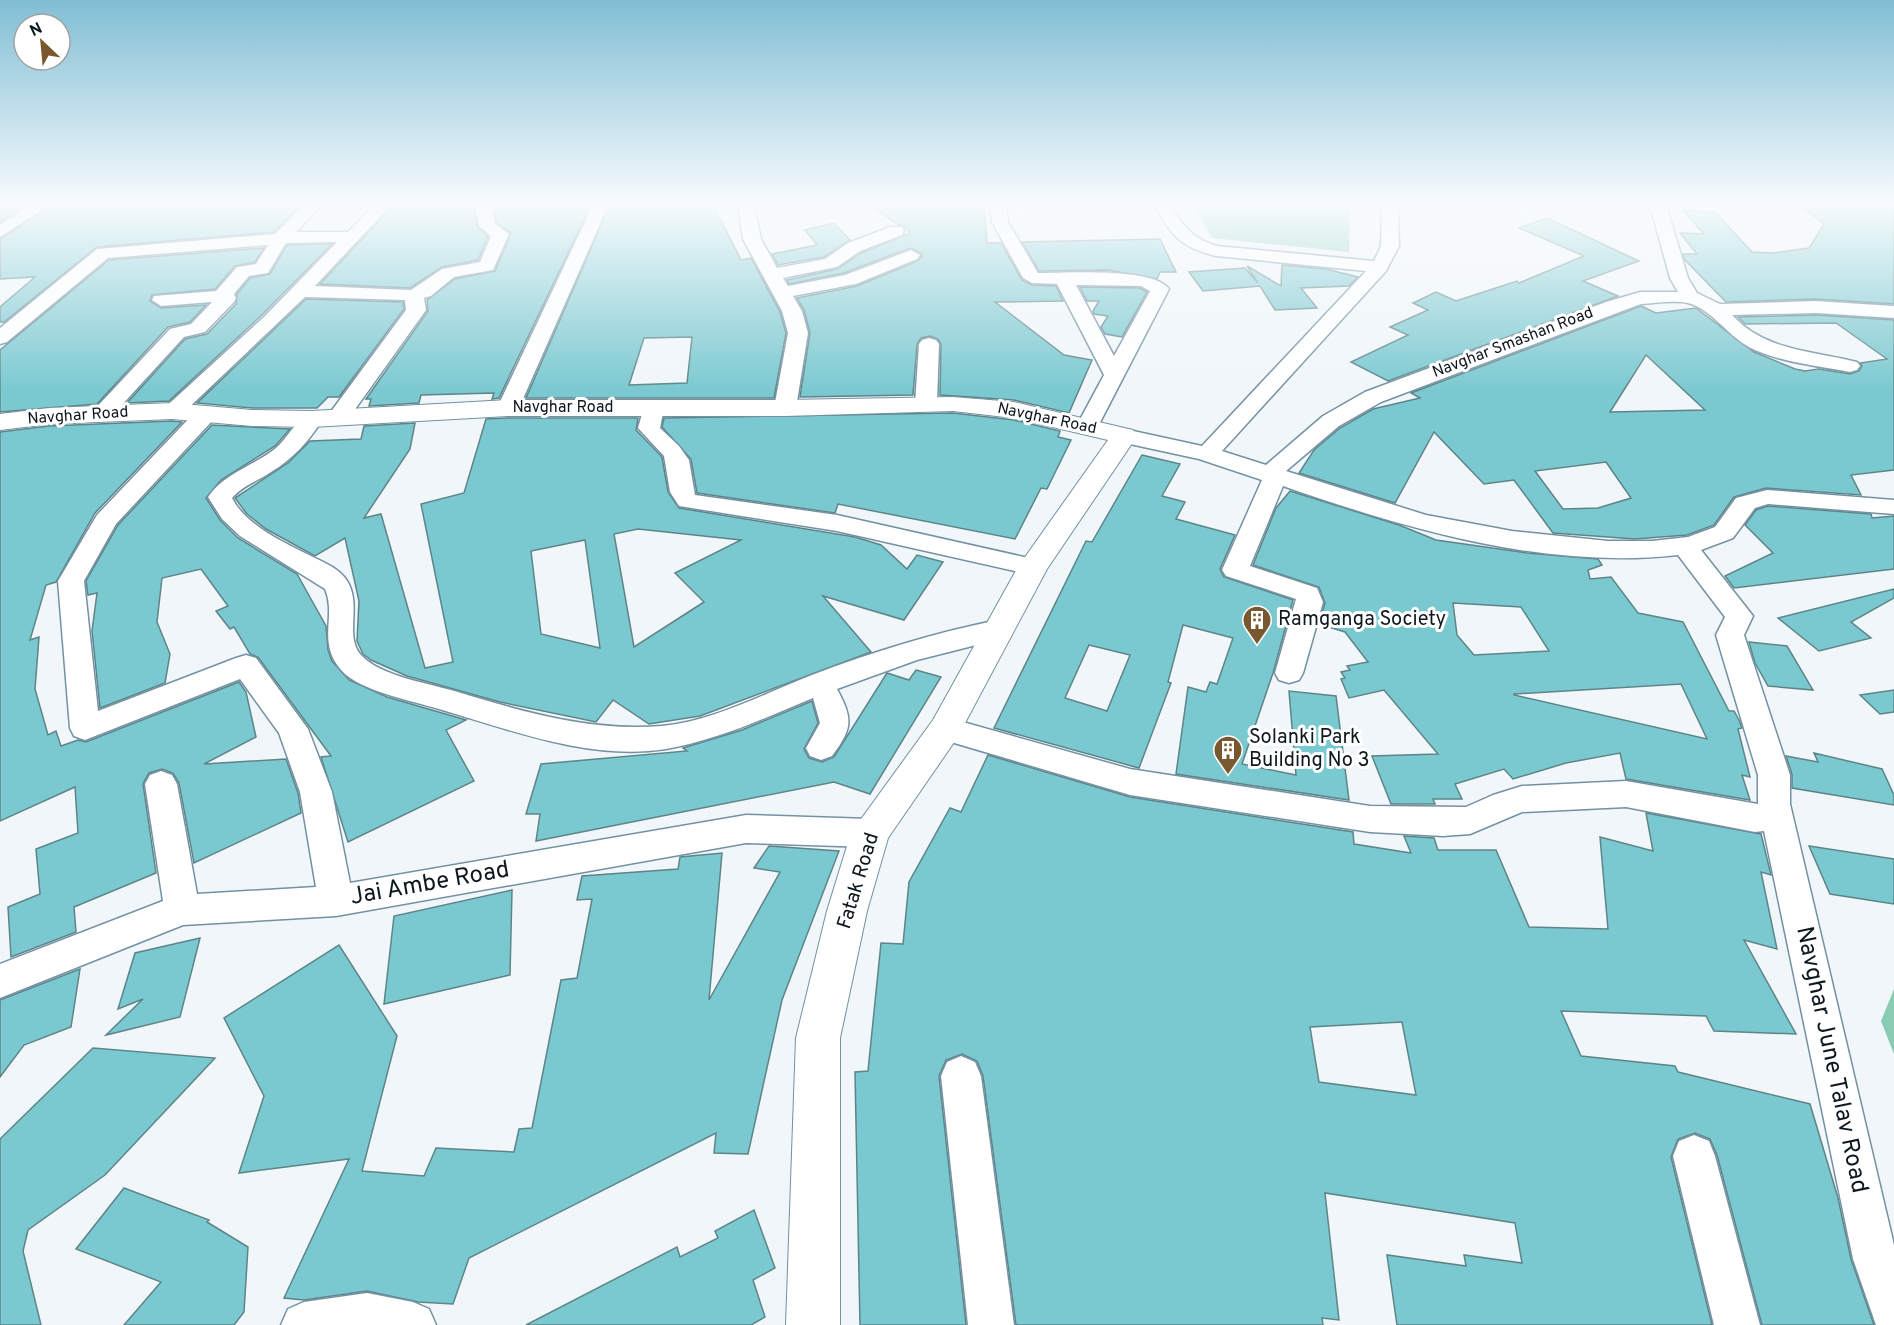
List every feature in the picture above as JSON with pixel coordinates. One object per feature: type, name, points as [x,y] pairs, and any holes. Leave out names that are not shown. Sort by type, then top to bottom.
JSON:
[{"type":"main road","name":"Navghar Road","points":[[0,422],[102,413],[172,411],[325,418],[508,408],[785,408],[926,404],[1014,410],[1124,436]]},
{"type":"main road","name":"Fatak Road","points":[[813,1325],[818,1038],[847,911],[870,833],[945,729],[1033,567],[1124,436]]},
{"type":"street","points":[[0,338],[86,267]]},
{"type":"street","points":[[222,296],[243,271],[262,269],[263,267]]},
{"type":"street","points":[[172,411],[323,267]]},
{"type":"street","points":[[299,291],[410,296],[424,292],[448,273],[482,267]]},
{"type":"street","points":[[508,408],[575,267]]},
{"type":"street","points":[[767,267],[792,311],[798,333],[785,408]]},
{"type":"street","points":[[772,275],[812,267]]},
{"type":"street","points":[[782,293],[850,280],[882,267]]},
{"type":"street","points":[[1026,267],[1032,278],[1144,281],[1160,289],[1087,427]]},
{"type":"street","points":[[1207,454],[1380,267]]},
{"type":"street","points":[[1676,267],[1689,297],[1717,310],[1737,331],[1757,342],[1801,356],[1850,366]]},
{"type":"street","points":[[1064,280],[1114,375]]},
{"type":"street","points":[[102,413],[177,333],[198,328],[227,298],[222,296],[161,300]]},
{"type":"street","points":[[410,296],[416,303],[416,310],[325,418],[269,465],[231,483],[220,497],[226,511],[250,530],[288,555],[323,572],[337,585],[341,594],[338,642],[352,666],[386,681],[483,711],[602,738],[642,740],[681,734],[740,716],[910,651],[998,630]]},
{"type":"street","name":"Navghar Smashan Road","points":[[1272,476],[1331,421],[1373,397],[1613,306],[1640,298],[1689,297]]},
{"type":"street","points":[[1717,310],[1816,307],[1894,312]]},
{"type":"street","points":[[1805,322],[1822,322],[1836,316],[1872,315],[1867,310]]},
{"type":"street","points":[[926,404],[929,344]]},
{"type":"street","points":[[654,408],[649,428],[652,435],[671,448],[678,462],[680,490],[688,501],[837,523],[1033,567]]},
{"type":"street","points":[[206,414],[106,520],[71,582],[85,728],[246,665],[292,729],[312,782],[336,901]]},
{"type":"street","points":[[1124,436],[1207,454],[1434,525],[1603,549],[1648,551],[1686,548],[1722,535],[1738,519],[1745,503],[1751,500],[1794,498],[1894,507]]},
{"type":"street","points":[[1272,476],[1235,570],[1308,594],[1310,602],[1289,673]]},
{"type":"street","name":"Navghar June Talav Road","points":[[1686,548],[1739,616],[1730,635],[1774,775],[1774,804],[1875,1259],[1894,1314]]},
{"type":"street","points":[[820,684],[836,716],[835,731],[821,748]]},
{"type":"street","points":[[945,729],[1130,782],[1370,819],[1443,822],[1470,820],[1504,804],[1522,799],[1615,794],[1626,794],[1755,819],[1768,817],[1774,804]]},
{"type":"street","points":[[160,784],[182,910]]},
{"type":"street","name":"Jai Ambe Road","points":[[0,981],[182,910],[336,901],[746,829],[870,833]]},
{"type":"street","points":[[961,1076],[991,1325]]},
{"type":"street","points":[[1694,1156],[1737,1325]]},
{"type":"street","points":[[304,1325],[368,1316],[413,1325]]},
{"type":"shaded area","points":[[1894,989],[1894,1054],[1881,1021]]},
{"type":"building","points":[[0,267],[72,267],[4,322],[0,322],[0,307],[35,277],[0,279]]},
{"type":"building","points":[[101,267],[234,267],[215,289],[152,295],[150,301],[161,308],[206,305],[190,322],[168,327],[97,404],[0,412],[0,350]]},
{"type":"building","points":[[274,267],[309,267],[263,314],[169,401],[127,403],[185,339],[207,334],[236,304],[237,294],[250,278],[270,274]]},
{"type":"building","points":[[336,267],[443,267],[410,288],[320,284]]},
{"type":"building","points":[[497,267],[561,267],[499,398],[492,399],[494,393],[421,395],[419,403],[369,406],[371,399],[366,399],[428,311],[427,300],[455,279],[495,271]]},
{"type":"building","points":[[583,267],[756,267],[780,312],[786,333],[774,398],[526,398]],"holes":[[[692,337],[687,383],[629,385],[644,338]]]},
{"type":"building","points":[[840,267],[860,267],[844,273],[789,284],[787,280]]},
{"type":"building","points":[[904,267],[1015,267],[1022,280],[1032,285],[1056,286],[1063,301],[995,302],[1064,355],[1092,360],[1069,413],[1014,400],[940,395],[941,344],[938,339],[930,336],[921,338],[917,344],[913,395],[800,397],[810,333],[804,310],[797,298],[857,286]]},
{"type":"building","points":[[1037,267],[1173,267],[1176,272],[1160,272],[1157,279],[1108,270],[1039,271]]},
{"type":"building","points":[[1248,267],[1281,286],[1282,267],[1326,269],[1358,277],[1349,286],[1301,288],[1317,308],[1275,310],[1260,286],[1203,291],[1189,272],[1245,268],[1258,283]]},
{"type":"building","points":[[1558,267],[1623,267],[1583,281],[1618,296],[1388,381],[1351,362],[1408,335],[1390,327],[1428,310],[1413,303],[1436,292],[1456,301],[1517,281],[1519,283]]},
{"type":"building","points":[[1692,267],[1894,267],[1894,304],[1816,299],[1726,302]]},
{"type":"building","points":[[1080,287],[1140,288],[1147,292],[1122,337],[1105,334],[1101,327],[1108,316],[1094,314],[1093,311],[1099,301],[1087,301]]},
{"type":"building","points":[[306,299],[403,302],[404,309],[339,397],[328,397],[317,408],[252,408],[197,403]]},
{"type":"building","points":[[1641,306],[1656,313],[1696,308],[1754,352],[1795,369],[1805,371],[1819,369],[1850,374],[1859,371],[1862,366],[1860,363],[1887,359],[1836,323],[1745,324],[1738,317],[1816,315],[1894,320],[1894,470],[1851,475],[1861,495],[1766,488],[1734,497],[1714,525],[1687,535],[1635,539],[1553,533],[1514,480],[1484,484],[1434,432],[1395,503],[1299,473],[1314,450],[1340,428],[1373,409],[1420,398],[1411,393]],"holes":[[[1646,355],[1705,410],[1610,412]],[[1606,462],[1631,498],[1598,508],[1563,509],[1535,471]]]},
{"type":"building","points":[[953,413],[1014,420],[1060,431],[1058,437],[1071,440],[1047,489],[1041,488],[1015,539],[838,504],[835,513],[697,493],[691,459],[662,427],[664,418]]},
{"type":"building","points":[[638,418],[636,430],[662,457],[668,492],[679,508],[855,537],[881,545],[907,569],[917,555],[943,562],[904,620],[823,596],[871,652],[700,716],[649,724],[613,700],[596,722],[500,702],[407,676],[371,660],[363,654],[357,641],[359,601],[345,538],[315,556],[266,529],[247,514],[235,498],[288,463],[310,441],[361,439],[364,426],[415,423],[410,449],[364,518],[381,514],[425,668],[453,662],[421,504],[464,493],[486,419]],"holes":[[[638,529],[741,540],[675,573],[704,602],[634,647],[614,534]],[[585,540],[600,648],[541,634],[531,551]]]},
{"type":"building","points":[[182,422],[95,513],[56,582],[46,585],[30,640],[39,637],[35,689],[48,735],[56,731],[61,746],[78,740],[86,742],[239,682],[246,692],[256,737],[204,764],[286,759],[298,793],[301,813],[194,863],[179,783],[173,773],[162,769],[149,773],[143,784],[156,873],[74,907],[76,932],[11,957],[8,907],[40,894],[36,849],[78,833],[75,787],[0,821],[0,432],[49,426]]},
{"type":"building","points":[[212,425],[290,429],[275,446],[221,480],[206,498],[220,520],[238,538],[297,574],[326,626],[328,650],[332,661],[349,680],[387,697],[466,720],[446,730],[474,781],[348,842],[321,757],[331,756],[258,657],[250,654],[234,627],[230,629],[216,611],[228,606],[201,569],[162,578],[157,622],[170,654],[165,683],[100,708],[92,631],[97,593],[88,595],[86,581],[118,525]]},
{"type":"building","points":[[1142,455],[1180,464],[1162,496],[1185,502],[1176,519],[1235,535],[1220,569],[1224,577],[1293,600],[1273,673],[1242,764],[1296,775],[1289,691],[1336,696],[1349,800],[1176,774],[1188,687],[1206,692],[1210,682],[1217,684],[1233,638],[1183,625],[1168,682],[1171,683],[1139,768],[994,728],[1086,541],[1092,542]],"holes":[[[1089,645],[1130,655],[1107,711],[1065,698]]]},
{"type":"building","points":[[1290,491],[1399,525],[1436,540],[1527,553],[1598,559],[1602,565],[1588,570],[1590,579],[1611,577],[1638,613],[1683,622],[1729,711],[1734,711],[1739,720],[1742,728],[1738,729],[1750,777],[1742,775],[1750,800],[1626,779],[1620,753],[1566,763],[1513,779],[1504,769],[1455,784],[1462,799],[1433,799],[1435,804],[1391,804],[1372,756],[1438,754],[1384,690],[1349,698],[1341,679],[1345,678],[1341,672],[1350,670],[1347,666],[1368,662],[1345,632],[1319,624],[1325,603],[1319,587],[1253,565],[1276,508]],"holes":[[[1453,603],[1521,607],[1549,651],[1474,655],[1457,635]],[[1681,684],[1707,739],[1514,695],[1514,694]]]},
{"type":"building","points":[[1768,506],[1871,514],[1872,518],[1894,516],[1894,569],[1734,588],[1725,576],[1773,553],[1745,525],[1756,510]]},
{"type":"building","points":[[1894,589],[1894,598],[1851,622],[1871,638],[1819,651],[1778,618]]},
{"type":"building","points":[[1749,642],[1787,646],[1813,690],[1768,686],[1755,663]]},
{"type":"building","points":[[916,670],[941,677],[870,794],[834,782],[536,841],[540,814],[526,814],[541,764],[687,751],[683,748],[742,730],[812,701],[818,723],[804,749],[809,758],[822,762],[834,757],[887,673],[909,680]]},
{"type":"building","points":[[1894,690],[1894,712],[1880,714],[1860,695]]},
{"type":"building","points":[[1814,753],[1882,769],[1894,795],[1894,805],[1792,788],[1792,774],[1786,756],[1818,762]]},
{"type":"building","points":[[988,755],[1130,797],[1353,832],[1354,844],[1411,853],[1404,836],[1434,838],[1438,850],[1496,850],[1529,927],[1608,929],[1600,837],[1653,851],[1646,813],[1761,834],[1771,875],[1761,872],[1777,949],[1744,940],[1796,1034],[1714,1031],[1706,1016],[1561,1011],[1581,1056],[1675,1066],[1678,1072],[1810,1104],[1838,1198],[1851,1259],[1874,1325],[1762,1325],[1717,1155],[1710,1139],[1695,1133],[1678,1139],[1671,1157],[1712,1325],[1397,1325],[1387,1255],[1466,1266],[1464,1255],[1522,1263],[1515,1223],[1325,1193],[1339,1320],[1322,1318],[1323,1325],[1016,1325],[983,1076],[977,1061],[962,1054],[946,1060],[939,1076],[966,1325],[860,1325],[855,1072],[868,1071],[881,943],[903,944],[909,882],[950,808],[961,812]],"holes":[[[1402,1022],[1416,1095],[1319,1082],[1310,1027]]]},
{"type":"building","points":[[769,846],[839,851],[782,1000],[748,1154],[714,1153],[716,1133],[469,1258],[453,1304],[418,1302],[367,1291],[304,1300],[284,1298],[349,1159],[239,1173],[264,1096],[224,1018],[339,945],[397,1036],[362,1171],[424,1176],[436,1148],[514,1152],[519,1129],[532,1128],[561,980],[577,978],[592,899],[577,900],[582,876],[678,869],[680,857],[722,853],[709,1000],[780,872],[754,868]]},
{"type":"building","points":[[1809,846],[1894,859],[1894,904],[1830,894]]},
{"type":"building","points":[[512,890],[510,975],[384,1004],[394,916]]},
{"type":"building","points":[[200,938],[180,1017],[106,1035],[143,999],[118,1009],[135,953]]},
{"type":"building","points":[[80,969],[71,1027],[24,1045],[0,1077],[0,1000]]},
{"type":"building","points":[[93,1048],[215,1058],[105,1175],[28,1230],[23,1251],[41,1325],[0,1325],[0,1139]]},
{"type":"building","points":[[124,1188],[209,1220],[207,1222],[248,1247],[244,1312],[234,1325],[124,1325],[161,1282],[76,1249]]},
{"type":"building","points":[[754,1210],[775,1268],[753,1280],[765,1317],[751,1325],[526,1325],[677,1247],[680,1257],[718,1238],[715,1231]]},
{"type":"place","name":"Ramganga Society","points":[[1257,646]]},
{"type":"place","name":"Solanki Park Building No 3","points":[[1228,776]]}]
